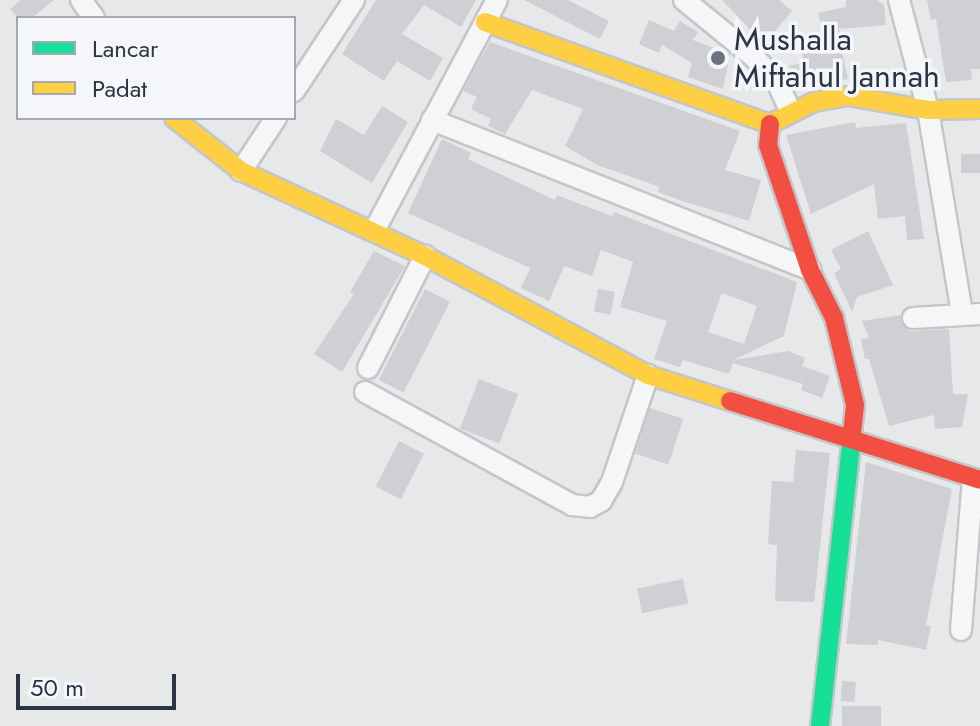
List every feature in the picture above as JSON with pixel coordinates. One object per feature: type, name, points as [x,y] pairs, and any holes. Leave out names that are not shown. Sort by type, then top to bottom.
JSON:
[{"type":"street","points":[[296,88],[354,0]]},
{"type":"street","points":[[374,231],[497,0]]},
{"type":"street","points":[[684,0],[753,56],[777,82],[791,112]]},
{"type":"street","points":[[899,0],[928,110],[971,314],[913,318]]},
{"type":"street","points":[[485,22],[770,124],[791,112],[848,96],[928,110],[980,109]]},
{"type":"street","points":[[177,120],[241,171],[425,256],[648,375],[851,435],[976,479],[961,630]]},
{"type":"street","points":[[241,171],[275,120]]},
{"type":"street","points":[[432,120],[810,270]]},
{"type":"street","points":[[770,124],[768,145],[810,270],[844,349],[855,405],[820,726]]},
{"type":"street","points":[[368,368],[425,256]]},
{"type":"street","points":[[365,392],[572,505],[590,507],[601,501],[612,482],[648,375]]},
{"type":"building","points":[[21,0],[54,0],[34,16],[16,16],[10,9]]},
{"type":"building","points":[[376,0],[476,0],[461,27],[424,5],[402,34],[443,58],[430,81],[397,61],[384,81],[342,54]]},
{"type":"building","points":[[524,0],[568,0],[609,21],[600,39]]},
{"type":"building","points":[[722,0],[779,0],[792,11],[764,44]]},
{"type":"building","points":[[846,0],[877,0],[884,5],[886,25],[839,29],[842,38],[825,42],[818,13],[846,7]]},
{"type":"building","points":[[927,0],[980,0],[980,69],[971,69],[972,80],[946,82],[936,19],[931,20]]},
{"type":"building","points":[[649,20],[674,31],[680,21],[698,32],[693,40],[730,54],[723,89],[688,77],[692,63],[662,45],[659,53],[639,44]]},
{"type":"building","points":[[490,42],[740,131],[725,170],[761,180],[749,221],[658,192],[660,187],[597,165],[565,146],[583,109],[532,90],[505,134],[488,126],[491,119],[471,109],[477,97],[463,91]]},
{"type":"building","points":[[840,43],[848,79],[800,90],[789,66],[804,63],[802,52]]},
{"type":"building","points":[[382,106],[408,122],[372,183],[320,151],[336,119],[364,135]]},
{"type":"building","points":[[855,122],[856,128],[906,123],[924,239],[907,240],[905,216],[878,219],[874,184],[811,214],[786,135]]},
{"type":"building","points":[[442,139],[471,153],[468,159],[555,200],[557,195],[612,216],[614,212],[797,282],[784,336],[733,360],[788,351],[805,358],[802,366],[830,376],[822,398],[801,390],[803,384],[733,363],[729,374],[683,360],[680,367],[654,359],[667,321],[620,307],[633,262],[601,250],[592,276],[564,266],[549,301],[521,288],[530,268],[408,213]],"holes":[[[722,293],[757,306],[744,344],[708,332]]]},
{"type":"building","points":[[961,154],[980,154],[980,173],[961,173]]},
{"type":"building","points":[[868,231],[893,285],[857,297],[852,312],[834,273],[841,269],[831,250]]},
{"type":"building","points":[[374,251],[405,266],[342,372],[314,354],[354,294],[350,292]]},
{"type":"building","points":[[425,289],[450,302],[404,393],[379,380]]},
{"type":"building","points":[[598,289],[615,292],[611,315],[594,312]]},
{"type":"building","points":[[901,315],[909,331],[949,329],[953,394],[968,394],[962,427],[935,429],[934,415],[889,426],[869,359],[865,359],[861,339],[869,338],[862,321]]},
{"type":"building","points":[[479,379],[518,394],[499,444],[460,428]]},
{"type":"building","points":[[650,408],[683,419],[668,464],[635,454]]},
{"type":"building","points":[[399,441],[424,454],[401,499],[376,486]]},
{"type":"building","points":[[796,450],[830,453],[814,602],[775,601],[777,545],[768,544],[772,481],[793,482]]},
{"type":"building","points":[[866,462],[952,489],[926,625],[931,626],[926,650],[878,640],[878,645],[846,644]]},
{"type":"building","points":[[683,579],[688,603],[642,613],[637,589]]},
{"type":"building","points":[[842,681],[856,682],[855,702],[841,701]]},
{"type":"building","points":[[842,706],[881,706],[881,726],[842,726]]},
{"type":"traffic: fast","points":[[820,726],[852,436]]},
{"type":"traffic: slow","points":[[485,22],[770,124],[814,102],[848,96],[928,110],[980,109]]},
{"type":"traffic: slow","points":[[177,120],[241,171],[425,256],[648,375],[730,401]]},
{"type":"traffic: jam","points":[[770,124],[768,145],[810,270],[834,318],[855,405],[852,436]]},
{"type":"traffic: jam","points":[[730,401],[980,480]]},
{"type":"place","name":"Mushalla Miftahul Jannah","points":[[718,58]]}]
